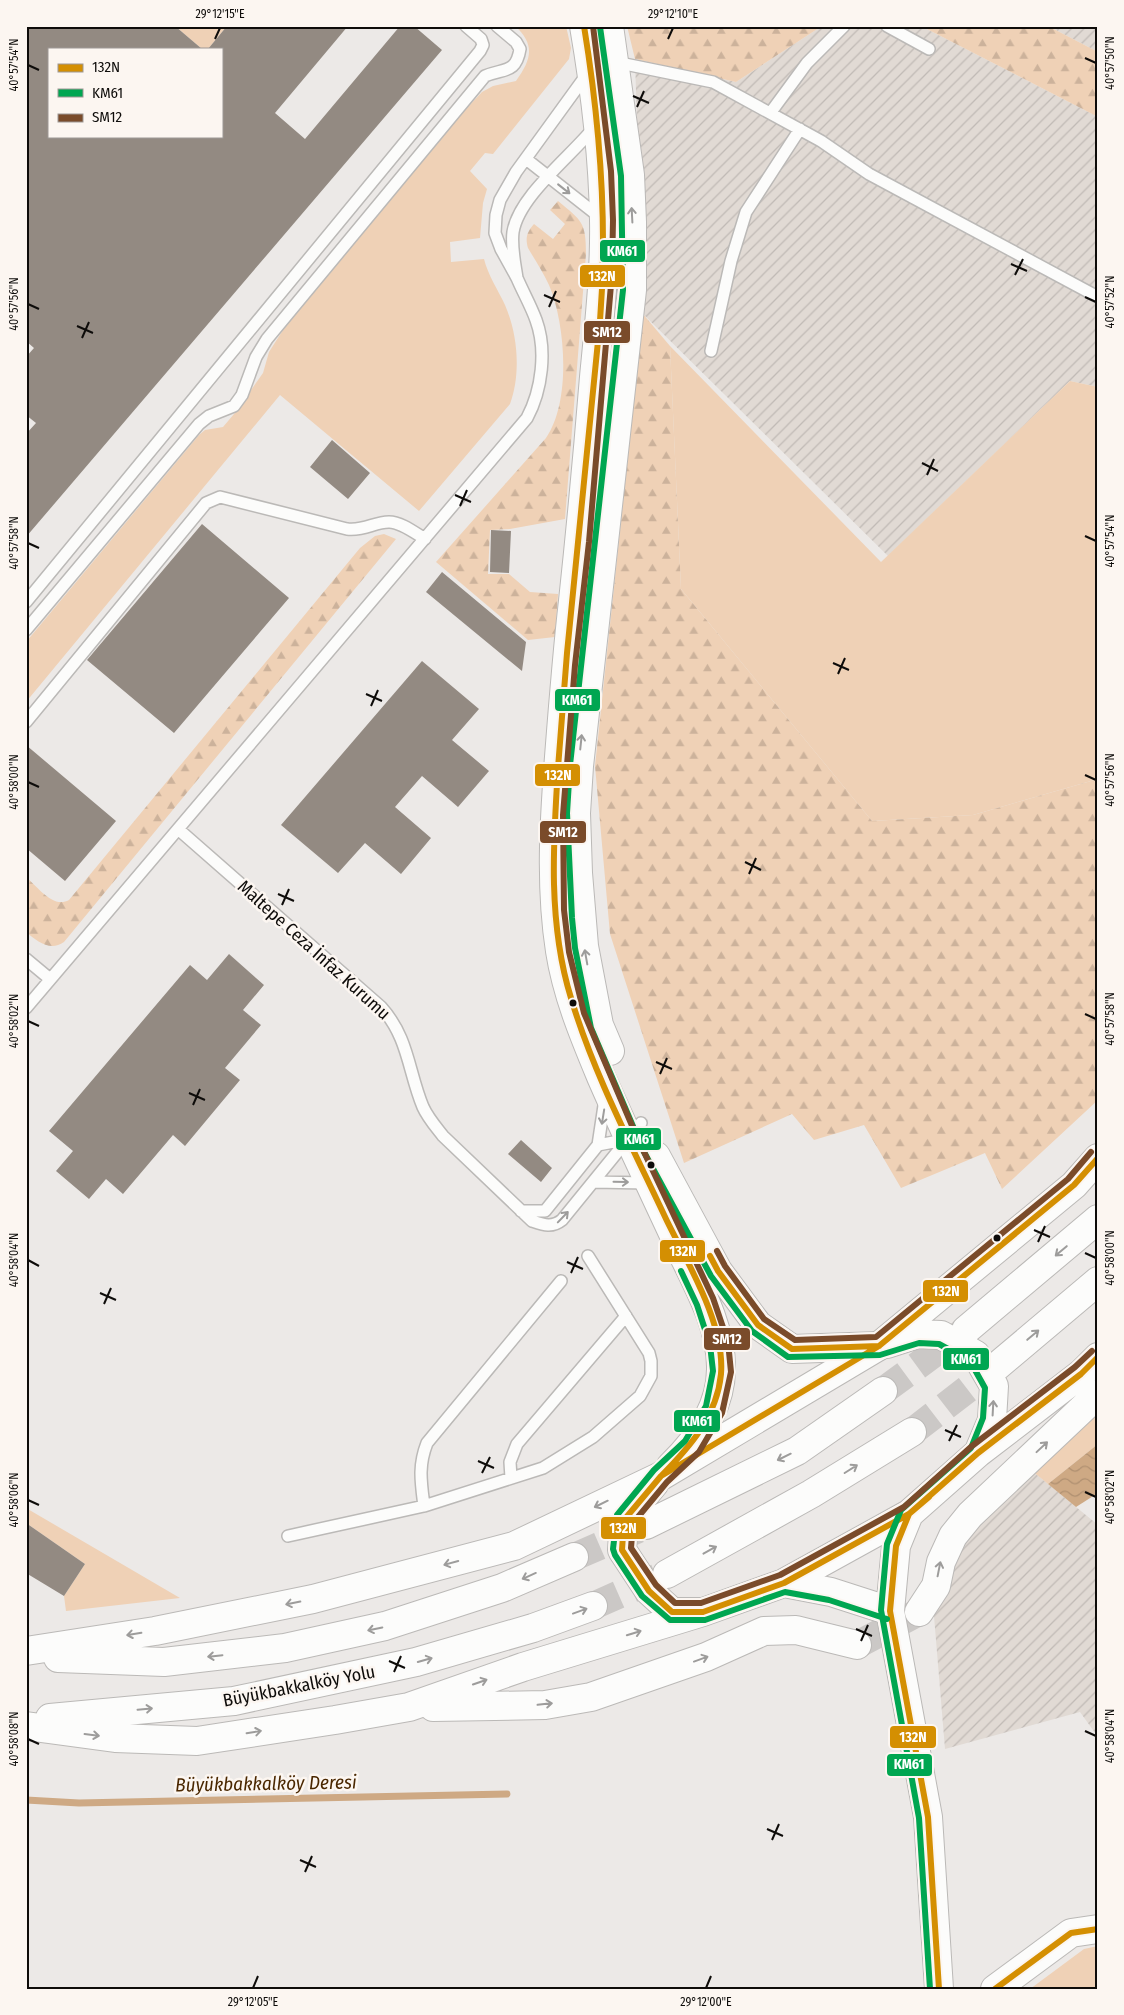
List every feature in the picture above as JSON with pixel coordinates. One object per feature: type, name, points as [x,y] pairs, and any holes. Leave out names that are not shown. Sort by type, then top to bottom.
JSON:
[{"type":"main road","points":[[584,26],[602,66],[619,92],[630,175],[632,222],[632,290],[579,766],[576,813],[578,873],[584,946],[599,1025],[640,1136],[650,1183],[705,1302],[719,1343],[722,1371],[714,1409],[692,1446],[661,1476],[624,1520],[622,1550],[649,1591],[672,1612],[703,1612]]},
{"type":"main road","points":[[610,26],[602,66],[597,125],[604,220],[603,273],[580,541],[566,664],[552,849],[560,954],[576,1016],[607,1090],[640,1136],[718,1271],[758,1325],[792,1349],[879,1346],[918,1334],[941,1335],[976,1355],[994,1386],[992,1420],[978,1453]]},
{"type":"main road","points":[[26,1651],[155,1631],[313,1599],[514,1546],[661,1476],[879,1346],[1074,1185],[1098,1158]]},
{"type":"main road","points":[[966,1330],[1098,1219]]},
{"type":"main road","points":[[996,1367],[1098,1281]]},
{"type":"main road","points":[[409,1707],[524,1667],[703,1612],[784,1584],[909,1514],[978,1453],[1081,1374],[1098,1357]]},
{"type":"main road","points":[[646,1525],[797,1451],[883,1391]]},
{"type":"main road","points":[[919,1612],[936,1586],[940,1562],[953,1536],[970,1515],[1098,1394]]},
{"type":"main road","points":[[667,1574],[811,1494],[912,1432]]},
{"type":"main road","points":[[909,1514],[896,1546],[890,1611],[928,1817],[939,1989]]},
{"type":"main road","points":[[26,1657],[164,1662],[285,1648],[384,1626],[502,1588],[574,1557]]},
{"type":"main road","points":[[784,1584],[831,1592],[890,1611]]},
{"type":"main road","name":"Büyükbakkalköy Yolu","points":[[26,1720],[234,1701],[416,1662],[532,1628],[593,1606]]},
{"type":"main road","points":[[26,1726],[115,1738],[196,1741],[409,1707],[545,1705],[591,1697],[706,1657],[764,1631],[796,1630],[857,1645]]},
{"type":"main road","points":[[995,1989],[1085,1931]]},
{"type":"lane","points":[[26,602],[480,51],[483,45],[481,39],[466,26]]},
{"type":"lane","points":[[26,630],[199,424],[209,416],[234,406],[242,395],[256,357],[267,338],[485,76],[509,70],[515,65],[520,49],[516,42],[497,26]]},
{"type":"lane","points":[[771,112],[807,64],[844,26]]},
{"type":"lane","points":[[887,26],[929,49]]},
{"type":"lane","points":[[26,1008],[527,418],[536,402],[541,344],[537,322],[495,233],[496,215],[500,200],[526,160],[602,66],[713,82],[800,129],[869,174],[1098,297]]},
{"type":"lane","points":[[516,278],[513,233],[516,222],[527,203],[548,177],[597,125],[619,92]]},
{"type":"lane","points":[[711,351],[731,261],[746,212],[800,129]]},
{"type":"lane","points":[[526,160],[604,220]]},
{"type":"lane","points":[[26,722],[206,502],[212,499],[220,497],[347,529],[356,530],[390,522],[397,523],[425,539]]},
{"type":"lane","name":"Maltepe Ceza İnfaz Kurumu","points":[[178,829],[381,1007],[393,1020],[403,1040],[424,1108],[432,1121],[443,1136],[532,1221],[542,1225],[556,1224],[593,1182],[640,1136]]},
{"type":"lane","points":[[26,959],[50,979]]},
{"type":"lane","points":[[521,1212],[544,1212],[598,1144],[607,1090]]},
{"type":"lane","points":[[598,1144],[640,1136]]},
{"type":"lane","points":[[593,1182],[650,1183]]},
{"type":"lane","points":[[288,1536],[424,1506],[543,1468],[593,1437],[644,1390],[651,1376],[649,1353],[588,1256]]},
{"type":"lane","points":[[424,1506],[420,1470],[422,1456],[428,1443],[561,1281]]},
{"type":"lane","points":[[511,1478],[510,1462],[517,1444],[626,1316]]},
{"type":"shaded area","points":[[822,26],[921,26],[1098,117],[1098,387],[1070,381],[888,556],[643,314],[635,59],[736,82]]},
{"type":"shaded area","points":[[1048,26],[1098,26],[1098,52]]},
{"type":"shaded area","points":[[1031,1470],[1098,1525],[1098,1737],[1080,1712],[945,1749],[933,1604],[970,1530]]},
{"type":"green space","points":[[175,26],[227,26],[209,48],[201,48]]},
{"type":"green space","points":[[515,26],[566,26],[571,48],[569,59],[493,154],[485,153],[470,171],[487,189],[483,203],[480,238],[450,242],[451,262],[484,259],[505,305],[513,329],[517,367],[510,404],[419,511],[280,395],[26,702],[26,642],[199,435],[205,430],[223,427],[234,414],[263,373],[269,352],[283,330],[462,113],[482,92],[493,86],[516,81],[525,66],[529,53],[526,40]]},
{"type":"green space","points":[[627,26],[822,26],[736,82],[635,59]]},
{"type":"green space","points":[[921,26],[1048,26],[1098,52],[1098,117]]},
{"type":"green space","points":[[558,201],[581,223],[586,243],[565,519],[510,529],[490,530],[488,574],[509,574],[530,592],[558,594],[555,637],[528,640],[436,562],[546,438],[554,423],[562,384],[562,341],[555,302],[542,271],[528,248],[527,238],[528,232],[534,224],[553,239],[565,224],[550,210]]},
{"type":"green space","points":[[643,314],[670,346],[681,589],[872,821],[973,815],[1098,779],[1098,1100],[1002,1189],[985,1153],[901,1188],[864,1125],[814,1140],[792,1114],[684,1163],[610,934],[595,766]]},
{"type":"green space","points":[[670,346],[881,562],[1070,381],[1098,387],[1098,779],[973,815],[872,821],[681,589]]},
{"type":"green space","points":[[384,534],[396,539],[64,942],[59,945],[49,946],[39,942],[26,932],[26,877],[46,896],[57,902],[69,900],[360,548],[375,536]]},
{"type":"green space","points":[[1098,1411],[1098,1444],[1048,1484],[1031,1470]]},
{"type":"green space","points":[[26,1508],[180,1598],[66,1611],[64,1596],[85,1564],[26,1523]]},
{"type":"green space","points":[[1098,1946],[1098,1989],[1030,1989],[1084,1949]]},
{"type":"water","points":[[1098,1444],[1098,1493],[1076,1507],[1048,1484]]},
{"type":"building","points":[[26,26],[175,26],[201,48],[48,48],[48,138],[222,138],[222,48],[209,48],[227,26],[348,26],[275,113],[305,139],[400,26],[414,26],[442,50],[26,537],[26,434],[36,423],[26,415],[26,357],[34,348],[26,341]]},
{"type":"building","points":[[332,440],[370,473],[348,499],[310,467]]},
{"type":"building","points":[[202,524],[289,598],[174,733],[87,660]]},
{"type":"building","points":[[491,530],[511,531],[509,573],[490,572]]},
{"type":"building","points":[[442,572],[526,642],[522,671],[426,592]]},
{"type":"building","points":[[422,661],[479,709],[452,740],[489,771],[458,807],[422,776],[395,807],[431,838],[401,874],[365,843],[338,873],[281,825]]},
{"type":"building","points":[[26,745],[116,821],[65,881],[26,848]]},
{"type":"building","points":[[229,954],[264,985],[243,1010],[261,1025],[225,1068],[240,1080],[185,1146],[173,1135],[123,1194],[106,1179],[89,1199],[56,1171],[73,1151],[49,1131],[190,965],[207,980]]},
{"type":"building","points":[[521,1140],[552,1168],[541,1182],[508,1154]]},
{"type":"building","points":[[26,1523],[85,1564],[64,1596],[26,1573]]},
{"type":"waterway","name":"Büyükbakkalköy Deresi","points":[[26,1800],[79,1803],[507,1794]]},
{"type":"tunnel","points":[[883,1391],[966,1330]]},
{"type":"tunnel","points":[[912,1432],[996,1367]]},
{"type":"tunnel","points":[[574,1557],[643,1527]]},
{"type":"tunnel","points":[[593,1606],[665,1574]]},
{"type":"tunnel","points":[[857,1645],[919,1612]]},
{"type":"transit line","name":"132N","points":[[584,26],[590,63],[601,173],[603,210],[602,284],[558,768],[554,855],[555,913],[564,970],[580,1027],[628,1139],[703,1295],[711,1315],[721,1355],[721,1374],[718,1389],[708,1417],[692,1442],[661,1476]]},
{"type":"transit line","name":"SM12","points":[[593,26],[611,171],[613,220],[612,273],[589,542],[575,665],[563,815],[564,910],[569,952],[584,1013],[636,1135],[713,1298],[728,1342],[731,1372],[722,1413],[699,1452],[667,1482],[633,1523],[631,1548],[656,1585],[675,1603],[701,1603],[780,1575],[904,1507],[972,1446],[1075,1367],[1092,1351]]},
{"type":"transit line","name":"KM61","points":[[600,27],[621,176],[623,290],[570,765],[567,813],[575,948],[591,1028],[644,1152],[711,1276],[752,1331],[788,1357],[880,1355],[919,1343],[939,1344],[970,1361],[985,1388],[983,1418],[971,1448],[901,1510],[887,1544],[881,1610],[919,1818],[930,1989]]},
{"type":"transit line","name":"SM12","points":[[717,1251],[725,1266],[764,1319],[795,1340],[876,1337],[1068,1179],[1091,1152]]},
{"type":"transit line","name":"132N","points":[[1098,1158],[1074,1185],[879,1346],[661,1476],[624,1520],[622,1550],[649,1591],[672,1612],[703,1612],[784,1583],[909,1514],[978,1453],[1081,1374],[1098,1357]]},
{"type":"transit line","name":"132N","points":[[710,1256],[718,1271],[758,1325],[792,1349],[879,1346]]},
{"type":"transit line","name":"KM61","points":[[681,1271],[697,1305],[710,1345],[713,1371],[706,1406],[685,1441],[654,1470],[617,1515],[613,1549],[615,1555],[642,1596],[670,1620],[705,1620],[785,1592],[829,1600],[887,1619]]},
{"type":"transit line","name":"132N","points":[[929,1497],[909,1514],[896,1546],[890,1611],[928,1817],[939,1989]]},
{"type":"transit line","name":"132N","points":[[995,1989],[1071,1933],[1098,1929]]}]
